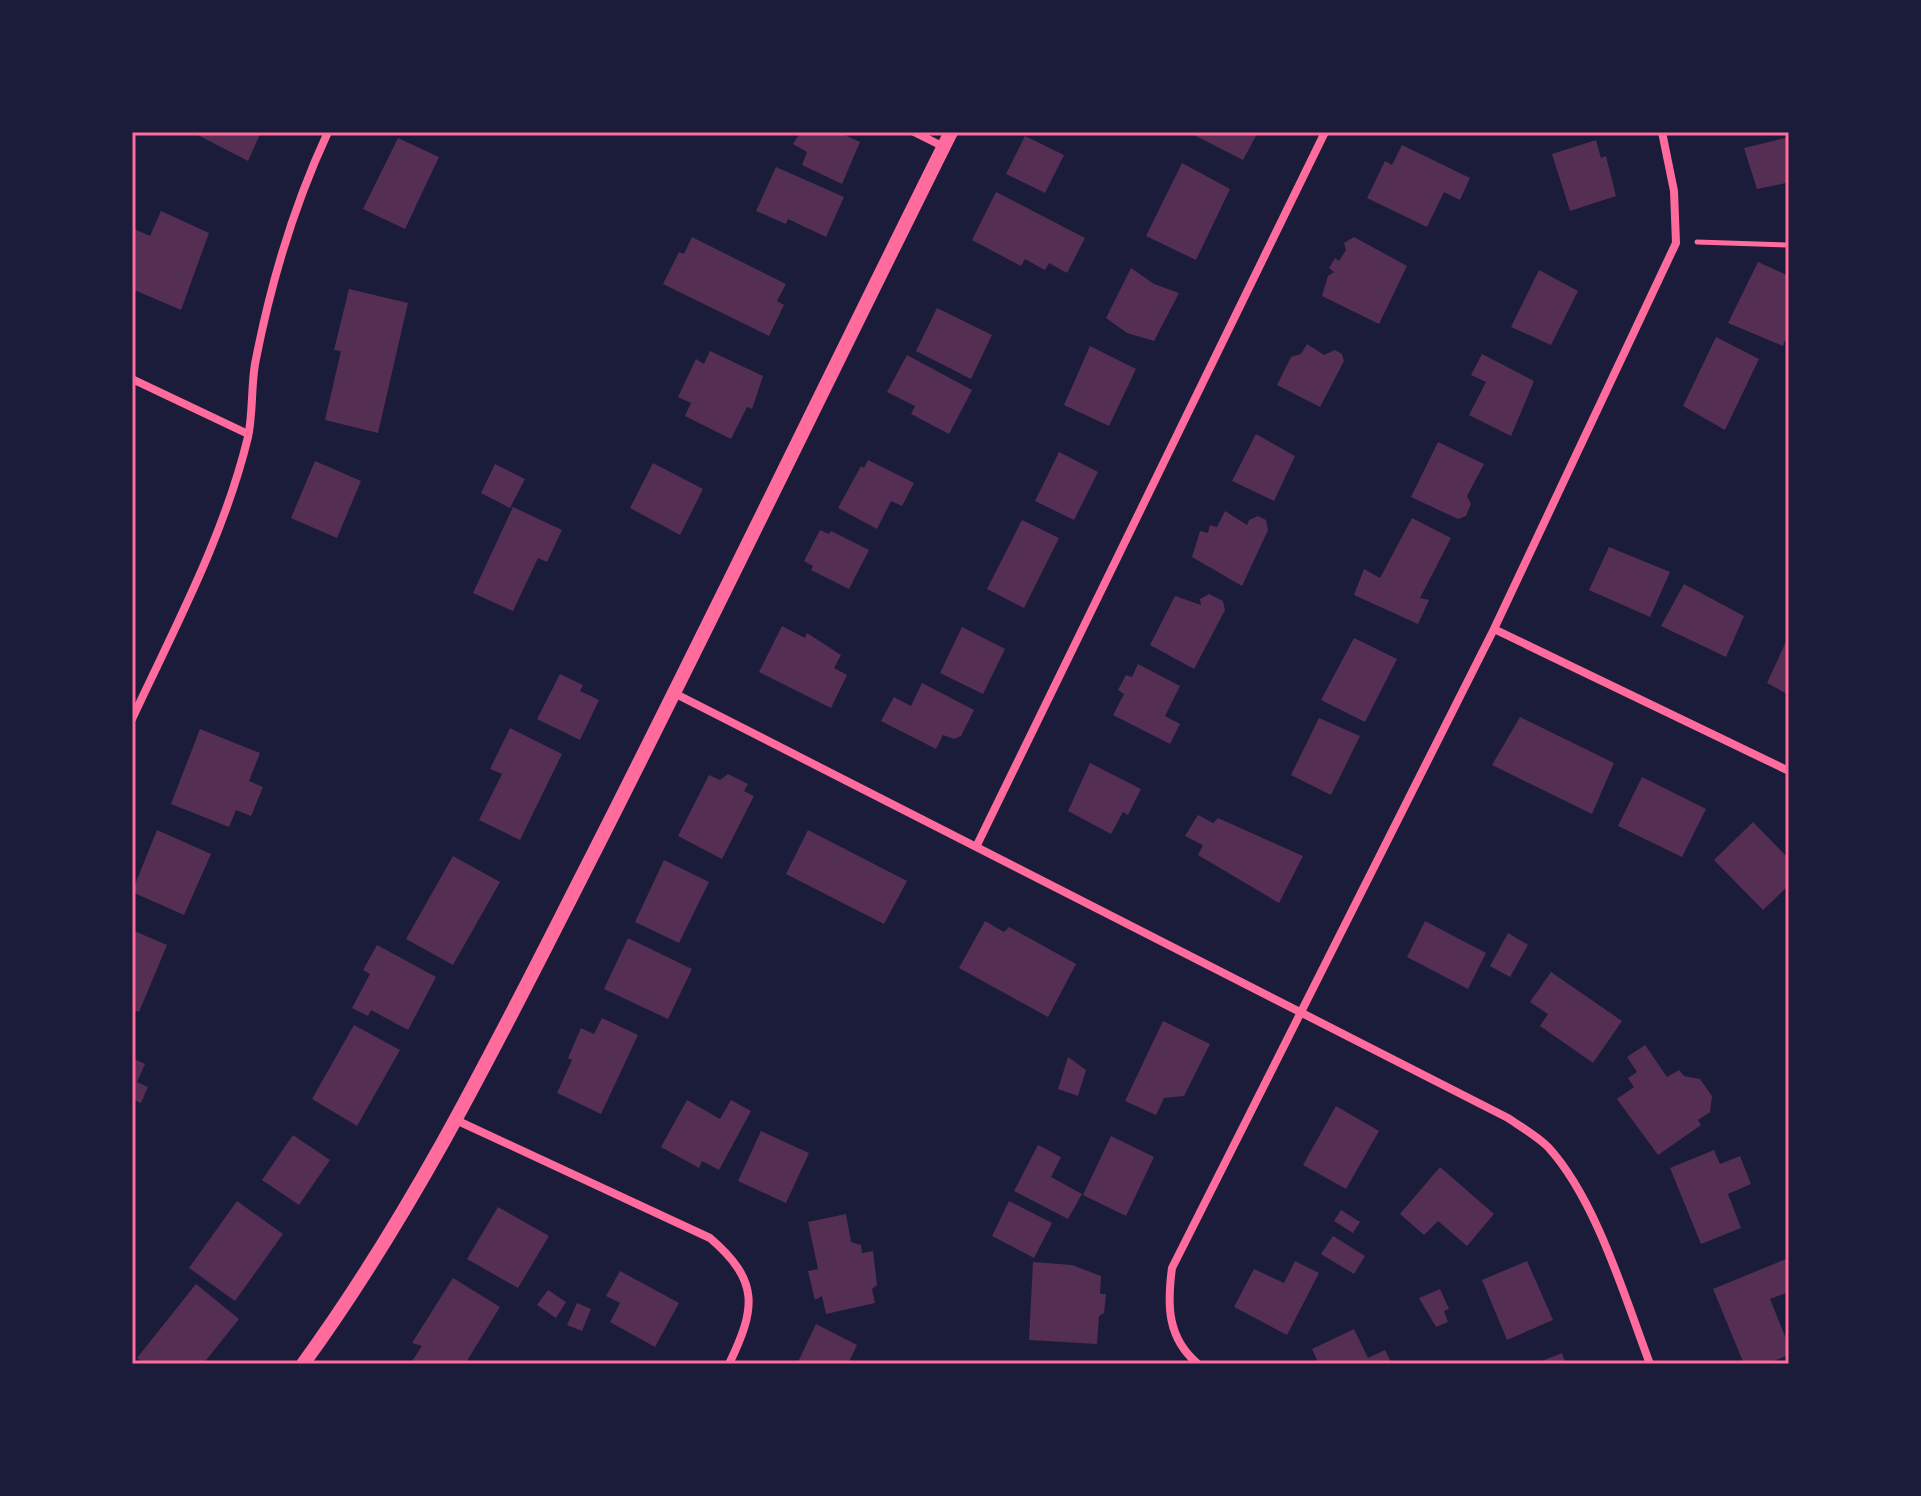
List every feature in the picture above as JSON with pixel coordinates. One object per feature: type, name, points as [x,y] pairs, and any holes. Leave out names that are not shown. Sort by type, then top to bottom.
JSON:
[{"type":"street","points":[[132,719],[215,540],[248,434],[255,366],[281,258],[328,132]]},
{"type":"street","points":[[914,132],[944,147]]},
{"type":"street","points":[[303,1364],[347,1303],[458,1121],[951,132]]},
{"type":"street","points":[[977,845],[1325,132]]},
{"type":"street","points":[[1198,1364],[1186,1354],[1171,1326],[1168,1298],[1172,1268],[1494,629],[1676,243],[1674,191],[1662,132]]},
{"type":"street","points":[[132,379],[248,434]]},
{"type":"street","points":[[1494,629],[1789,771]]},
{"type":"street","points":[[674,693],[1508,1118],[1547,1146],[1570,1178],[1605,1245],[1650,1364]]},
{"type":"street","points":[[458,1121],[710,1238],[732,1257],[745,1280],[752,1303],[743,1334],[729,1364]]},
{"type":"path","points":[[1676,243],[1789,245]]},
{"type":"building","points":[[192,132],[261,132],[248,161]]},
{"type":"building","points":[[801,132],[838,132],[860,142],[842,184],[802,165],[807,152],[793,144]]},
{"type":"building","points":[[1195,132],[1258,132],[1243,160],[1194,135]]},
{"type":"building","points":[[1025,136],[1064,155],[1045,193],[1006,174]]},
{"type":"building","points":[[1789,137],[1789,191],[1786,183],[1757,189],[1744,148]]},
{"type":"building","points":[[398,138],[439,157],[405,229],[363,209]]},
{"type":"building","points":[[1596,140],[1601,158],[1606,156],[1616,196],[1570,211],[1552,154]]},
{"type":"building","points":[[1402,145],[1470,178],[1460,200],[1444,192],[1427,227],[1367,198],[1385,161],[1392,165]]},
{"type":"building","points":[[1182,163],[1230,189],[1196,260],[1146,236]]},
{"type":"building","points":[[776,167],[844,197],[826,237],[788,219],[786,224],[756,211]]},
{"type":"building","points":[[996,192],[1085,238],[1067,273],[1049,263],[1045,270],[1025,259],[1021,266],[972,240]]},
{"type":"building","points":[[161,211],[209,233],[181,310],[132,289],[132,228],[150,236]]},
{"type":"building","points":[[692,237],[786,284],[777,301],[784,305],[769,336],[663,284],[679,252],[684,254]]},
{"type":"building","points":[[1354,237],[1407,266],[1379,324],[1322,296],[1328,276],[1334,272],[1329,268],[1335,258],[1339,261],[1346,250],[1344,243]]},
{"type":"building","points":[[1758,262],[1789,276],[1789,331],[1783,346],[1728,323]]},
{"type":"building","points":[[1131,268],[1154,284],[1179,293],[1154,341],[1127,333],[1106,318]]},
{"type":"building","points":[[1539,270],[1578,291],[1551,345],[1511,327]]},
{"type":"building","points":[[349,289],[408,303],[378,433],[325,420],[341,351],[334,350]]},
{"type":"building","points":[[937,308],[992,335],[971,379],[916,351]]},
{"type":"building","points":[[1716,337],[1759,359],[1725,430],[1683,406]]},
{"type":"building","points":[[1307,344],[1324,355],[1335,350],[1342,354],[1344,361],[1320,407],[1277,385],[1291,357],[1301,354]]},
{"type":"building","points":[[1090,346],[1136,369],[1109,426],[1064,405]]},
{"type":"building","points":[[710,351],[763,376],[752,409],[747,407],[731,439],[685,416],[691,403],[678,397],[696,359],[704,364]]},
{"type":"building","points":[[1482,354],[1534,381],[1511,436],[1469,415],[1486,382],[1471,375]]},
{"type":"building","points":[[907,355],[972,390],[949,434],[911,414],[915,406],[887,392]]},
{"type":"building","points":[[1256,434],[1295,456],[1274,501],[1232,481]]},
{"type":"building","points":[[1438,442],[1484,464],[1467,496],[1471,504],[1466,516],[1458,519],[1411,497]]},
{"type":"building","points":[[1059,452],[1098,472],[1074,520],[1035,501]]},
{"type":"building","points":[[868,460],[914,483],[902,506],[891,501],[877,529],[838,508],[861,466],[864,468]]},
{"type":"building","points":[[315,461],[361,481],[337,538],[291,518]]},
{"type":"building","points":[[653,463],[703,489],[680,535],[630,508]]},
{"type":"building","points":[[495,464],[525,479],[510,508],[481,493]]},
{"type":"building","points":[[513,507],[562,530],[547,562],[538,558],[513,611],[473,593]]},
{"type":"building","points":[[1225,511],[1247,525],[1249,520],[1258,516],[1266,520],[1268,530],[1242,586],[1192,557],[1200,531],[1208,533],[1210,525],[1217,527]]},
{"type":"building","points":[[1412,518],[1451,538],[1420,598],[1429,600],[1418,624],[1354,595],[1364,569],[1380,578]]},
{"type":"building","points":[[1022,520],[1059,538],[1024,608],[987,589]]},
{"type":"building","points":[[820,530],[829,534],[831,531],[869,550],[849,589],[811,570],[813,566],[804,561]]},
{"type":"building","points":[[1609,547],[1670,572],[1650,617],[1589,590]]},
{"type":"building","points":[[1684,584],[1744,616],[1726,657],[1661,626]]},
{"type":"building","points":[[1209,594],[1223,601],[1225,610],[1194,669],[1150,645],[1175,596],[1201,605],[1200,599]]},
{"type":"building","points":[[782,626],[805,638],[807,633],[841,655],[834,668],[847,675],[831,708],[759,672]]},
{"type":"building","points":[[962,627],[1005,649],[983,694],[940,673]]},
{"type":"building","points":[[1789,635],[1789,695],[1767,683]]},
{"type":"building","points":[[1354,638],[1397,659],[1365,722],[1321,700]]},
{"type":"building","points":[[1138,664],[1180,686],[1165,716],[1180,724],[1170,744],[1113,715],[1124,694],[1118,690],[1126,675],[1132,677]]},
{"type":"building","points":[[560,674],[583,685],[580,691],[599,700],[580,740],[537,719]]},
{"type":"building","points":[[922,683],[974,710],[961,736],[954,739],[943,735],[936,749],[881,721],[894,697],[911,706]]},
{"type":"building","points":[[1520,717],[1614,763],[1592,814],[1492,765]]},
{"type":"building","points":[[1319,718],[1360,736],[1331,795],[1291,775]]},
{"type":"building","points":[[510,728],[562,754],[520,840],[479,820],[502,774],[490,769]]},
{"type":"building","points":[[200,729],[260,753],[249,781],[263,787],[251,816],[236,810],[229,827],[171,804]]},
{"type":"building","points":[[1090,763],[1141,789],[1128,815],[1123,812],[1111,834],[1068,811]]},
{"type":"building","points":[[728,774],[748,784],[744,791],[754,796],[722,859],[678,836],[709,775],[720,780]]},
{"type":"building","points":[[1642,777],[1706,809],[1682,857],[1618,826]]},
{"type":"building","points":[[1198,815],[1213,823],[1218,818],[1303,856],[1279,903],[1198,855],[1203,845],[1185,836]]},
{"type":"building","points":[[1753,822],[1789,859],[1789,885],[1763,910],[1714,860]]},
{"type":"building","points":[[157,830],[211,854],[184,915],[132,892]]},
{"type":"building","points":[[808,830],[907,881],[884,924],[786,874]]},
{"type":"building","points":[[453,856],[500,882],[453,965],[406,939]]},
{"type":"building","points":[[664,860],[709,882],[679,943],[635,922]]},
{"type":"building","points":[[985,921],[1004,932],[1009,927],[1076,964],[1048,1017],[959,968]]},
{"type":"building","points":[[1425,921],[1486,953],[1468,989],[1407,957]]},
{"type":"building","points":[[132,930],[167,945],[139,1012],[132,1009]]},
{"type":"building","points":[[1508,933],[1528,945],[1510,977],[1490,966]]},
{"type":"building","points":[[628,938],[692,969],[668,1019],[604,989]]},
{"type":"building","points":[[377,945],[436,977],[408,1030],[371,1010],[368,1016],[352,1008],[370,974],[363,970]]},
{"type":"building","points":[[1551,972],[1622,1021],[1593,1063],[1540,1026],[1548,1014],[1530,1002]]},
{"type":"building","points":[[602,1018],[638,1035],[601,1114],[557,1093],[572,1060],[568,1058],[581,1028],[594,1034]]},
{"type":"building","points":[[1163,1021],[1210,1044],[1184,1096],[1164,1098],[1156,1115],[1125,1101]]},
{"type":"building","points":[[354,1025],[400,1050],[357,1126],[312,1099]]},
{"type":"building","points":[[1645,1045],[1667,1077],[1679,1070],[1684,1076],[1700,1079],[1712,1096],[1710,1112],[1698,1120],[1701,1125],[1658,1155],[1617,1099],[1634,1087],[1628,1078],[1637,1072],[1627,1057]]},
{"type":"building","points":[[1068,1057],[1086,1070],[1078,1096],[1058,1089]]},
{"type":"building","points":[[132,1058],[145,1064],[137,1082],[148,1087],[141,1103],[132,1099]]},
{"type":"building","points":[[687,1100],[720,1119],[731,1100],[751,1111],[719,1170],[702,1161],[699,1168],[661,1147]]},
{"type":"building","points":[[1336,1106],[1379,1131],[1346,1189],[1303,1165]]},
{"type":"building","points":[[761,1131],[809,1153],[786,1203],[738,1181]]},
{"type":"building","points":[[293,1135],[330,1160],[299,1205],[262,1180]]},
{"type":"building","points":[[1111,1136],[1154,1157],[1126,1216],[1083,1195]]},
{"type":"building","points":[[1038,1145],[1061,1157],[1051,1177],[1082,1194],[1068,1219],[1014,1191]]},
{"type":"building","points":[[1714,1150],[1720,1164],[1740,1156],[1751,1184],[1728,1194],[1741,1228],[1701,1244],[1670,1168]]},
{"type":"building","points":[[1440,1167],[1494,1214],[1467,1246],[1438,1221],[1424,1235],[1400,1214]]},
{"type":"building","points":[[237,1201],[283,1234],[235,1301],[189,1268]]},
{"type":"building","points":[[1009,1201],[1052,1223],[1034,1258],[992,1236]]},
{"type":"building","points":[[498,1207],[549,1236],[518,1288],[467,1259]]},
{"type":"building","points":[[1341,1210],[1360,1222],[1353,1233],[1334,1221]]},
{"type":"building","points":[[846,1214],[851,1242],[861,1245],[862,1253],[873,1251],[877,1285],[872,1289],[875,1303],[826,1314],[822,1296],[815,1300],[808,1271],[818,1269],[808,1222]]},
{"type":"building","points":[[1333,1236],[1365,1256],[1354,1274],[1321,1254]]},
{"type":"building","points":[[1786,1259],[1789,1292],[1770,1299],[1789,1346],[1789,1355],[1766,1364],[1744,1364],[1713,1289]]},
{"type":"building","points":[[1295,1261],[1319,1273],[1287,1335],[1234,1307],[1254,1269],[1284,1283]]},
{"type":"building","points":[[1527,1261],[1553,1320],[1507,1340],[1482,1280]]},
{"type":"building","points":[[1033,1262],[1072,1265],[1101,1276],[1100,1294],[1106,1294],[1104,1313],[1099,1316],[1097,1344],[1029,1340]]},
{"type":"building","points":[[620,1271],[679,1303],[655,1347],[610,1322],[620,1303],[606,1296]]},
{"type":"building","points":[[453,1278],[500,1307],[465,1364],[410,1364],[422,1346],[412,1343]]},
{"type":"building","points":[[196,1284],[239,1319],[203,1364],[145,1364],[137,1358]]},
{"type":"building","points":[[1440,1289],[1449,1309],[1444,1311],[1448,1322],[1436,1327],[1419,1298]]},
{"type":"building","points":[[548,1290],[566,1302],[556,1318],[537,1305]]},
{"type":"building","points":[[577,1303],[591,1309],[582,1331],[567,1325]]},
{"type":"building","points":[[816,1324],[857,1345],[848,1364],[797,1364]]},
{"type":"building","points":[[1354,1329],[1368,1358],[1385,1350],[1392,1364],[1319,1364],[1312,1349]]},
{"type":"building","points":[[1562,1353],[1566,1364],[1534,1364]]}]
